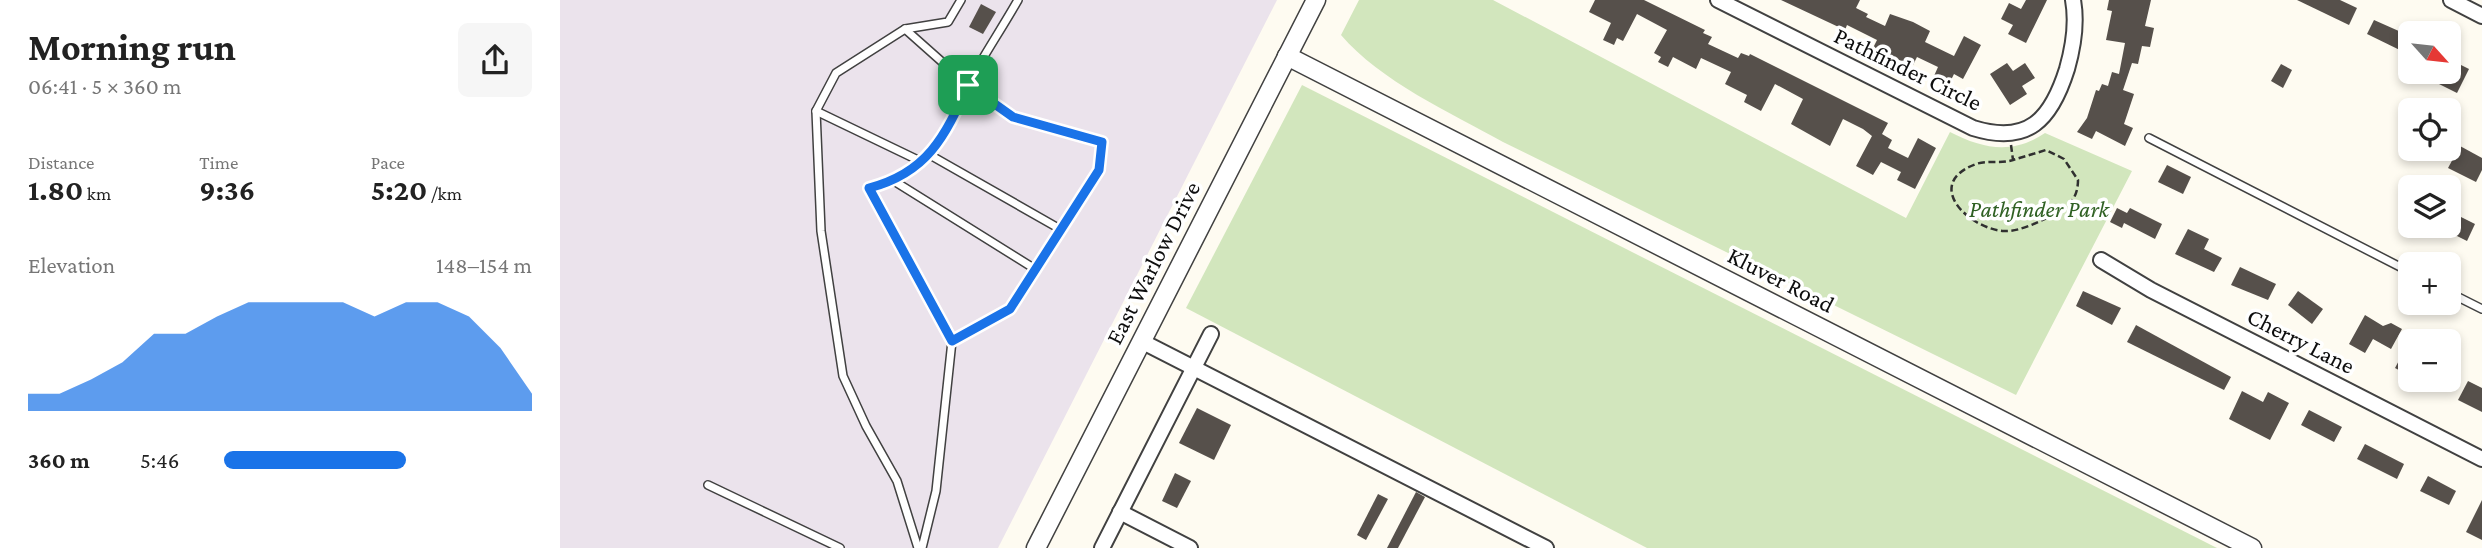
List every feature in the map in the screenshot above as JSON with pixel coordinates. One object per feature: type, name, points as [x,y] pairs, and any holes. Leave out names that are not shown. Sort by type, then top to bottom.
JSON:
[{"type":"street","name":"East Warlow Drive","points":[[1035,548],[1315,0]]},
{"type":"street","name":"Pathfinder Circle","points":[[1718,0],[1973,128],[1993,134],[2013,133],[2030,127],[2047,115],[2059,94],[2071,55],[2073,0]]},
{"type":"street","points":[[2451,0],[2482,16]]},
{"type":"street","name":"Kluver Road","points":[[1287,55],[2252,548]]},
{"type":"street","name":"Cherry Lane","points":[[2101,260],[2151,290],[2482,459]]},
{"type":"street","points":[[1102,548],[1210,334]]},
{"type":"street","points":[[1141,341],[1546,548]]},
{"type":"street","points":[[1120,512],[1190,548]]},
{"type":"lane","points":[[920,548],[897,481],[866,426],[843,376],[821,230],[816,111],[836,73],[905,29],[948,22],[961,0]]},
{"type":"lane","points":[[920,548],[936,491],[952,341],[869,188],[894,181],[930,155],[951,123],[968,85],[1018,0]]},
{"type":"lane","points":[[905,29],[968,85],[1013,117],[1102,142],[1099,170],[1010,309],[952,341]]},
{"type":"lane","points":[[816,111],[922,162]]},
{"type":"lane","points":[[2149,138],[2398,266]]},
{"type":"lane","points":[[930,155],[1060,229]]},
{"type":"lane","points":[[894,181],[1035,269]]},
{"type":"lane","points":[[2461,298],[2482,309]]},
{"type":"lane","points":[[708,485],[840,548]]},
{"type":"path","points":[[2011,145],[2013,160]]},
{"type":"path","points":[[2046,150],[2055,152],[2075,171],[2078,180],[2076,197],[2058,213],[2004,231],[1989,226],[1955,206],[1951,197],[1953,184],[1964,171],[1985,162],[2013,160],[2046,150]]},
{"type":"shaded area","points":[[560,0],[1277,0],[998,548],[560,548]]},
{"type":"green space","name":"Pathfinder Park","points":[[1359,0],[1493,0],[1906,218],[1950,132],[1986,146],[1998,147],[2021,145],[2045,133],[2132,171],[2016,395],[1503,142],[1417,95],[1375,67],[1341,35]]},
{"type":"green space","points":[[1302,85],[2217,548],[1647,548],[1186,308]]},
{"type":"building","points":[[1595,0],[1644,0],[1705,30],[1703,33],[1712,37],[1708,44],[1738,58],[1741,53],[1750,54],[1888,123],[1882,134],[1892,140],[1888,148],[1908,158],[1918,138],[1936,148],[1915,189],[1897,180],[1901,172],[1881,162],[1873,175],[1856,166],[1872,136],[1863,129],[1843,119],[1830,146],[1791,124],[1803,99],[1775,84],[1761,111],[1744,102],[1747,95],[1725,84],[1731,72],[1701,58],[1696,69],[1673,57],[1668,67],[1658,62],[1661,57],[1654,53],[1667,30],[1637,14],[1623,41],[1617,38],[1614,45],[1603,40],[1611,23],[1589,12]]},
{"type":"building","points":[[1781,0],[1860,0],[1856,8],[1868,14],[1866,17],[1885,26],[1890,14],[1913,22],[1930,31],[1925,42],[1954,56],[1964,36],[1981,45],[1963,79],[1954,74],[1949,84],[1934,76],[1938,67],[1917,57],[1913,65],[1891,57],[1873,48],[1877,40],[1847,25],[1845,30]]},
{"type":"building","points":[[2026,0],[2047,0],[2026,43],[2008,34],[2013,25],[2001,19],[2009,3],[2021,9]]},
{"type":"building","points":[[2109,0],[2151,0],[2145,26],[2154,28],[2150,47],[2142,46],[2138,64],[2132,63],[2123,90],[2134,94],[2124,124],[2133,128],[2125,146],[2096,131],[2092,139],[2077,132],[2087,118],[2096,90],[2099,91],[2102,84],[2108,86],[2112,72],[2119,74],[2125,43],[2106,40],[2112,11],[2107,10]]},
{"type":"building","points":[[2297,0],[2340,0],[2357,8],[2349,25]]},
{"type":"building","points":[[981,4],[996,12],[983,34],[969,27]]},
{"type":"building","points":[[2374,20],[2398,31],[2398,49],[2367,34]]},
{"type":"building","points":[[2007,63],[2013,71],[2025,63],[2035,78],[2022,86],[2027,94],[2010,105],[1990,74]]},
{"type":"building","points":[[2281,64],[2292,70],[2283,88],[2271,81]]},
{"type":"building","points":[[2461,65],[2469,69],[2457,93],[2439,84],[2461,84]]},
{"type":"building","points":[[2461,147],[2482,158],[2482,170],[2476,182],[2448,168],[2452,161],[2461,161]]},
{"type":"building","points":[[2167,165],[2191,177],[2183,194],[2158,182]]},
{"type":"building","points":[[2117,208],[2127,213],[2130,208],[2162,224],[2155,239],[2124,223],[2122,228],[2110,222]]},
{"type":"building","points":[[2461,217],[2475,224],[2467,241],[2461,238]]},
{"type":"building","points":[[2188,229],[2209,239],[2204,249],[2222,258],[2214,272],[2175,254]]},
{"type":"building","points":[[2240,267],[2276,284],[2268,300],[2231,285]]},
{"type":"building","points":[[2083,291],[2121,308],[2112,325],[2076,306]]},
{"type":"building","points":[[2298,291],[2323,309],[2312,324],[2288,305]]},
{"type":"building","points":[[2365,315],[2383,326],[2391,323],[2402,329],[2398,329],[2398,336],[2391,349],[2373,339],[2365,353],[2349,344]]},
{"type":"building","points":[[2136,325],[2231,377],[2224,390],[2127,342]]},
{"type":"building","points":[[2468,381],[2482,388],[2482,412],[2458,400]]},
{"type":"building","points":[[2242,391],[2263,402],[2268,392],[2289,403],[2270,440],[2229,419]]},
{"type":"building","points":[[1197,408],[1231,425],[1214,460],[1179,443]]},
{"type":"building","points":[[2309,410],[2342,427],[2334,442],[2301,425]]},
{"type":"building","points":[[2365,444],[2404,464],[2397,479],[2357,459]]},
{"type":"building","points":[[1175,473],[1191,481],[1177,508],[1162,501]]},
{"type":"building","points":[[2428,476],[2456,491],[2449,505],[2420,491]]},
{"type":"building","points":[[1416,492],[1425,497],[1398,548],[1387,548]]},
{"type":"building","points":[[1378,494],[1388,499],[1366,540],[1357,535]]},
{"type":"building","points":[[2482,500],[2482,540],[2466,532]]},
{"type":"route","points":[[968,85],[1013,117],[1102,142],[1099,170],[1010,309],[952,341],[869,188],[894,181],[930,155],[951,123],[968,85]]}]
